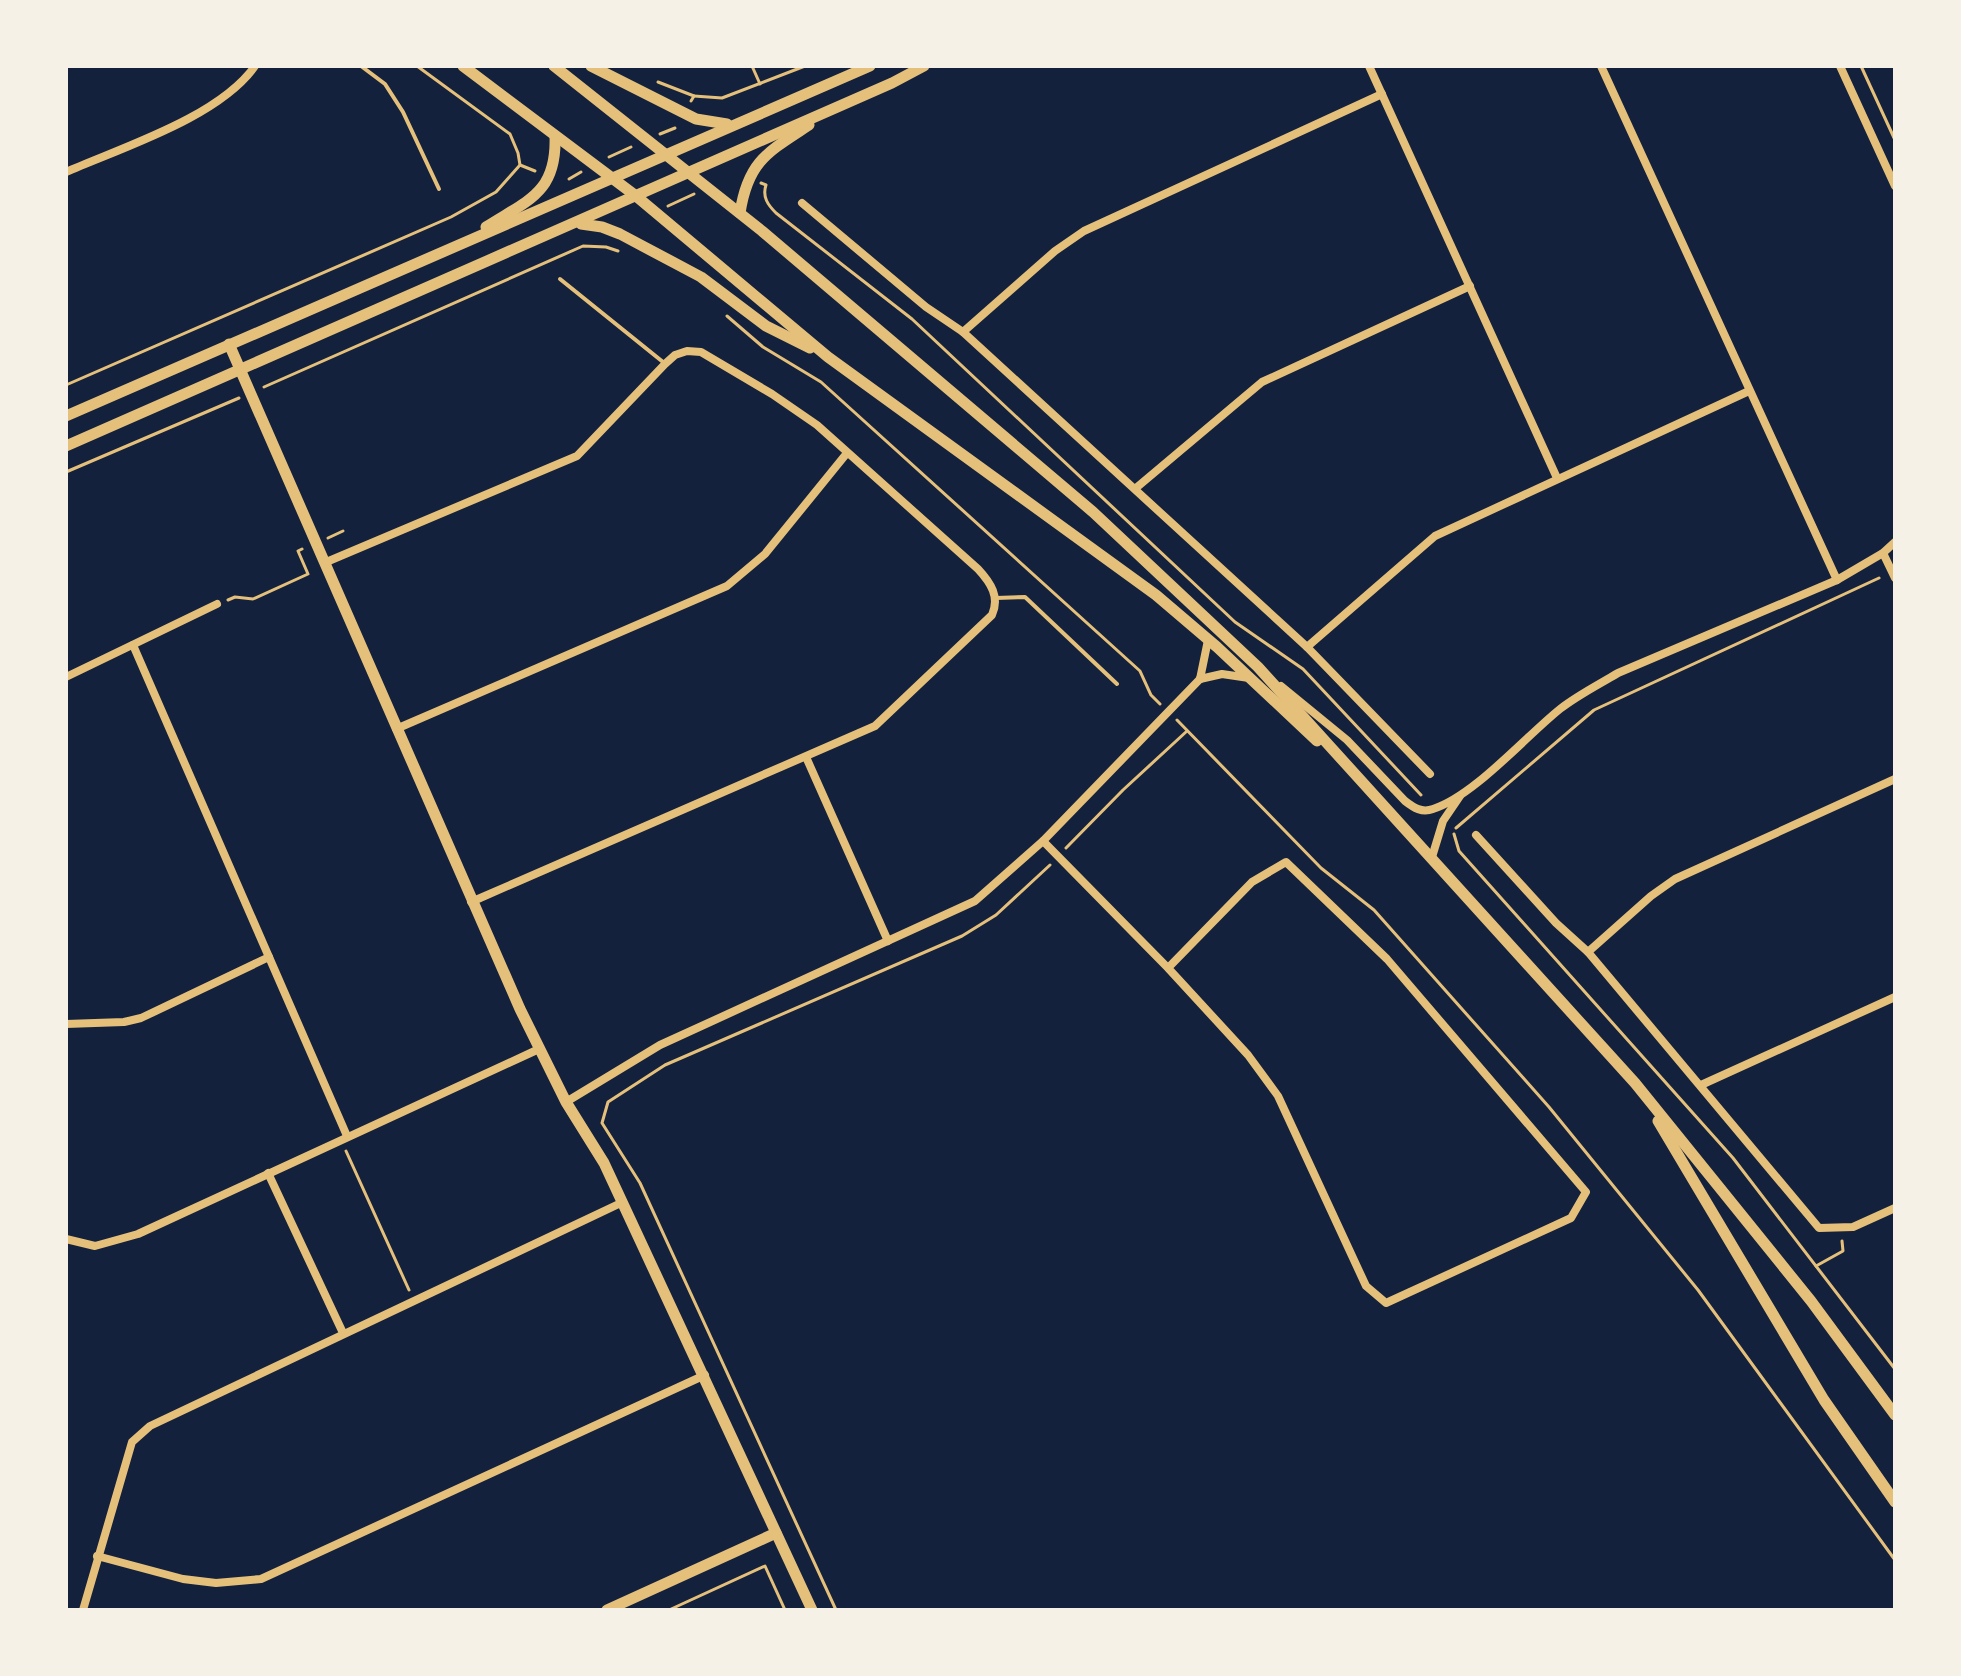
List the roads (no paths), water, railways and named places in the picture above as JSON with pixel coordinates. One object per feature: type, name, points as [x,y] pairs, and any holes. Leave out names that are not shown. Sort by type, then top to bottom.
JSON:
[{"type":"street","points":[[66,172],[212,106],[249,75],[255,66]]},
{"type":"street","points":[[463,66],[636,196],[828,357],[1156,595],[1362,783]]},
{"type":"street","points":[[554,66],[740,213],[1093,512],[1258,667],[1347,740],[1416,809],[1434,809],[1461,795],[1560,709],[1618,673],[1837,580],[1883,553],[1895,542]]},
{"type":"street","points":[[591,66],[696,119],[716,124],[735,123]]},
{"type":"street","points":[[66,416],[870,66]]},
{"type":"street","points":[[66,446],[576,224],[924,66]]},
{"type":"street","points":[[1369,66],[1557,478]]},
{"type":"street","points":[[1601,66],[1837,580]]},
{"type":"street","points":[[1840,66],[1895,186]]},
{"type":"street","points":[[963,332],[1055,251],[1084,231],[1382,94]]},
{"type":"street","points":[[740,213],[749,176],[767,153],[833,109]]},
{"type":"street","points":[[458,244],[534,196],[546,185],[556,153],[555,136]]},
{"type":"street","points":[[802,203],[926,307],[963,332],[1136,488],[1307,647],[1430,774]]},
{"type":"street","points":[[576,224],[589,223],[620,234],[701,277],[766,326],[828,357]]},
{"type":"street","points":[[1136,488],[1262,382],[1470,286]]},
{"type":"street","points":[[229,344],[471,902],[539,1049],[623,1202],[812,1610]]},
{"type":"street","points":[[324,563],[577,456],[665,364],[675,355],[687,351],[701,352],[817,425],[978,569],[988,580],[996,598],[992,615],[875,726],[471,902]]},
{"type":"street","points":[[1307,647],[1435,536],[1749,391]]},
{"type":"street","points":[[396,729],[727,586],[765,554],[847,453]]},
{"type":"street","points":[[1883,553],[1894,575]]},
{"type":"street","points":[[66,677],[217,604]]},
{"type":"street","points":[[566,1102],[660,1045],[975,901],[1043,841],[1200,679],[1208,640]]},
{"type":"street","points":[[133,645],[347,1136]]},
{"type":"street","points":[[1258,667],[1635,1083],[1811,1301],[1895,1415]]},
{"type":"street","points":[[1200,679],[1222,674],[1249,678]]},
{"type":"street","points":[[806,757],[888,941]]},
{"type":"street","points":[[1588,952],[1651,896],[1675,879],[1895,779]]},
{"type":"street","points":[[1432,857],[1443,821],[1461,795]]},
{"type":"street","points":[[1476,835],[1556,923],[1588,952],[1819,1228],[1853,1227],[1895,1208]]},
{"type":"street","points":[[1043,841],[1168,968],[1248,1055],[1278,1096],[1366,1286],[1386,1303],[1571,1218],[1586,1192],[1387,959],[1286,862],[1252,882],[1168,968]]},
{"type":"street","points":[[66,1024],[124,1022],[141,1018],[269,957]]},
{"type":"street","points":[[1701,1085],[1895,997]]},
{"type":"street","points":[[66,1239],[95,1246],[138,1234],[539,1049]]},
{"type":"street","points":[[1635,1083],[1824,1400],[1895,1502]]},
{"type":"street","points":[[268,1173],[343,1333]]},
{"type":"street","points":[[83,1610],[132,1442],[150,1426],[623,1202]]},
{"type":"street","points":[[97,1556],[183,1579],[216,1583],[261,1579],[705,1375]]},
{"type":"street","points":[[607,1610],[776,1533]]},
{"type":"lane","points":[[361,66],[385,84],[403,112],[439,189]]},
{"type":"lane","points":[[560,279],[665,364]]},
{"type":"lane","points":[[996,598],[1025,597],[1117,684]]}]
